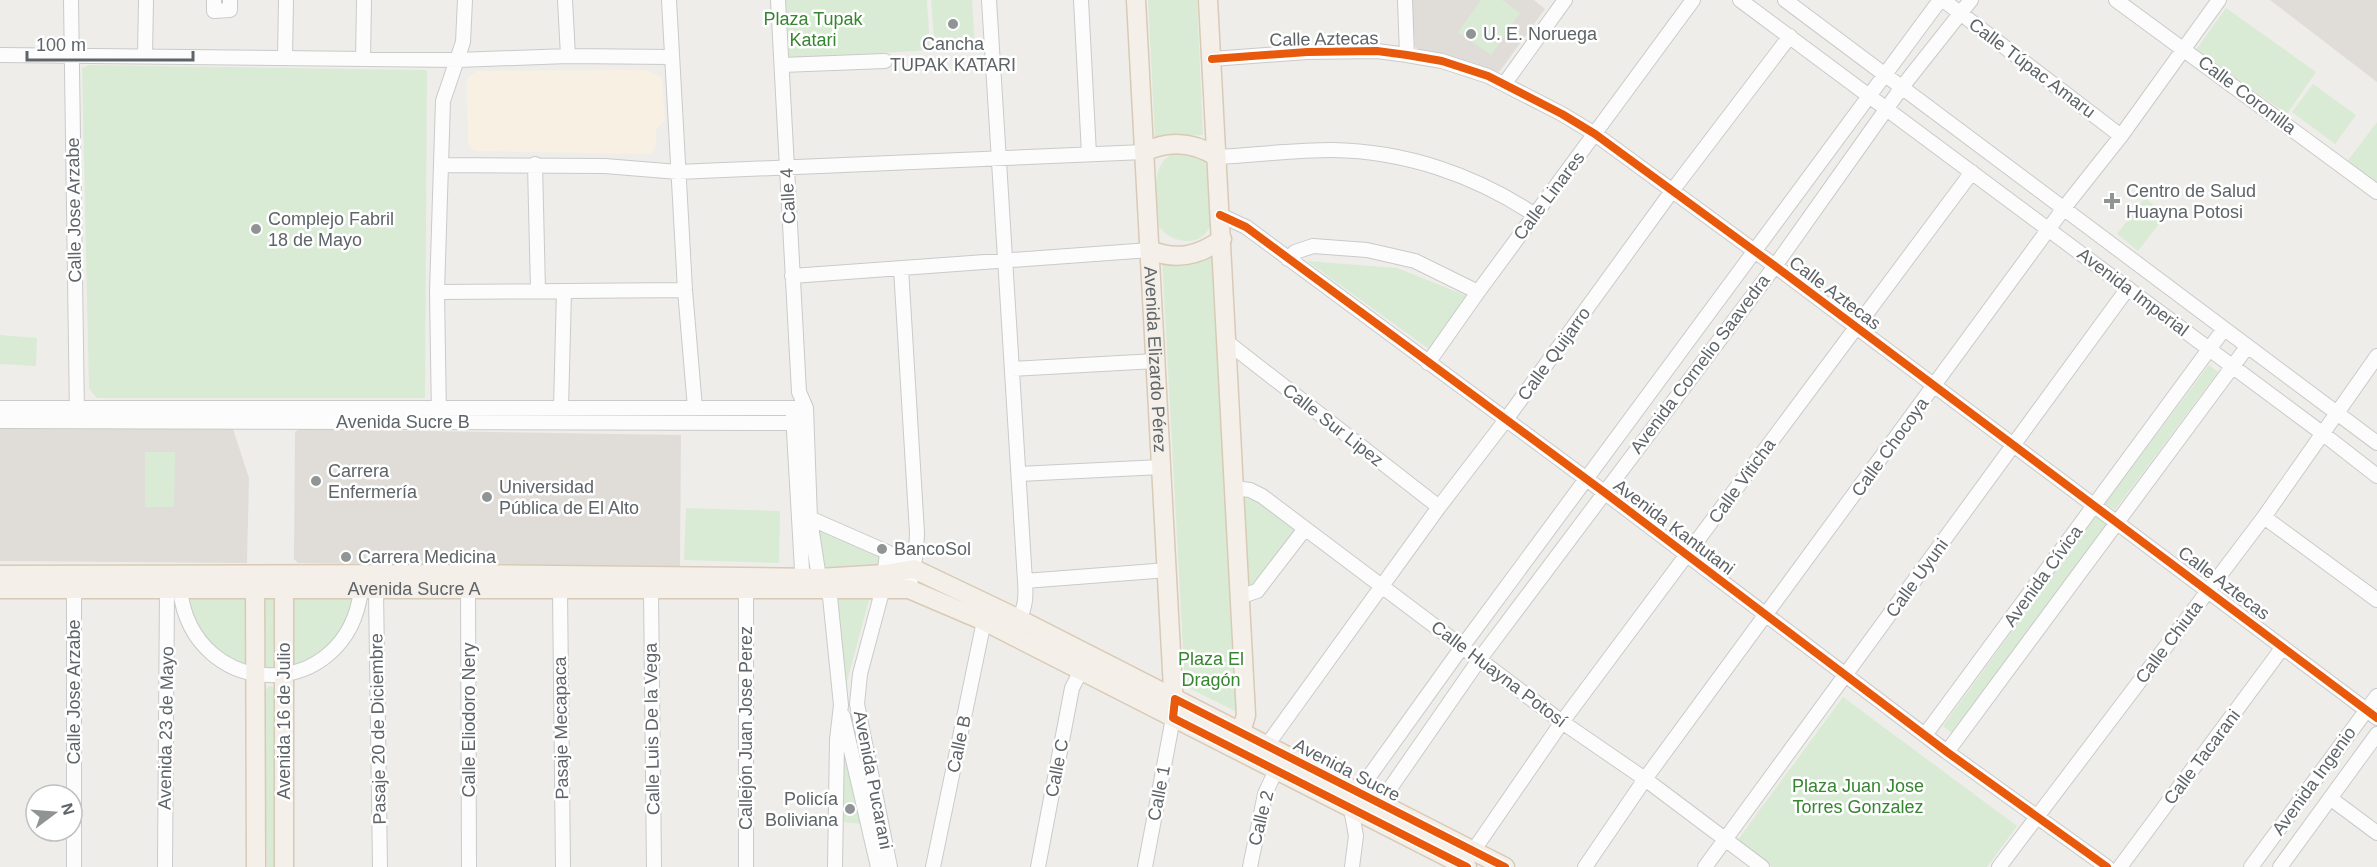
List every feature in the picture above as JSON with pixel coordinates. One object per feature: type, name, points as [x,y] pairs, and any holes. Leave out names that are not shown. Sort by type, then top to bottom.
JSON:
[{"type":"main road","name":"Avenida Elizardo Pérez","points":[[1136,0],[1175,699],[1173,718]]},
{"type":"main road","points":[[1208,0],[1246,715],[1239,742]]},
{"type":"main road","points":[[1144,152],[1159,146],[1182,144],[1197,147],[1217,157]]},
{"type":"main road","points":[[1150,250],[1166,255],[1191,255],[1206,250],[1222,239]]},
{"type":"main road","points":[[813,584],[884,581],[914,569]]},
{"type":"main road","name":"Avenida Sucre","points":[[914,569],[1019,619],[1175,699],[1239,742]]},
{"type":"main road","name":"Avenida Sucre A","points":[[0,575],[255,583],[813,584]]},
{"type":"main road","points":[[884,581],[909,589]]},
{"type":"main road","name":"Avenida Sucre A","points":[[284,583],[369,590],[468,582],[560,590],[746,590],[813,584]]},
{"type":"main road","name":"Avenida Sucre A","points":[[0,589],[174,590],[255,583]]},
{"type":"main road","name":"Avenida 16 de Julio","points":[[255,583],[256,867]]},
{"type":"main road","name":"Avenida 16 de Julio","points":[[284,583],[284,867]]},
{"type":"main road","name":"Avenida Sucre","points":[[909,589],[984,621],[1173,718],[1239,742],[1358,792],[1375,811],[1466,862],[1505,867]]},
{"type":"main road","name":"Avenida Sucre","points":[[1262,753],[1276,770],[1351,810],[1375,811]]},
{"type":"street","name":"Calle Jose Arzabe","points":[[71,0],[77,414]]},
{"type":"street","points":[[145,56],[146,0]]},
{"type":"street","points":[[214,0],[214,11],[230,10],[230,0]]},
{"type":"street","points":[[285,58],[286,0]]},
{"type":"street","points":[[363,58],[364,0]]},
{"type":"street","points":[[439,415],[437,292],[443,101],[448,82],[458,60],[464,32],[465,0]]},
{"type":"street","points":[[565,0],[568,56]]},
{"type":"street","points":[[669,0],[685,290],[695,408]]},
{"type":"street","name":"Calle 4","points":[[778,0],[799,408]]},
{"type":"street","points":[[989,0],[1026,600],[1019,619]]},
{"type":"street","points":[[1081,0],[1089,154]]},
{"type":"street","points":[[1405,0],[1407,55]]},
{"type":"street","points":[[1505,83],[1565,0]]},
{"type":"street","name":"Calle Linares","points":[[1428,363],[1693,0]]},
{"type":"street","name":"Avenida Imperial","points":[[1740,0],[2233,366],[2377,476]]},
{"type":"street","name":"Avenida Imperial","points":[[1785,0],[2377,443]]},
{"type":"street","name":"Avenida Cornelio Saavedra","points":[[1351,810],[1358,792],[1462,647],[1942,0]]},
{"type":"street","name":"Calle Túpac Amaru","points":[[1942,0],[2121,136]]},
{"type":"street","name":"Avenida Cornelio Saavedra","points":[[1356,836],[1479,660],[1775,266],[1902,87],[1971,0]]},
{"type":"street","name":"Calle Coronilla","points":[[2116,0],[2377,192]]},
{"type":"street","name":"Calle Chocoya","points":[[1585,867],[1645,779],[2048,229],[2121,136],[2219,0]]},
{"type":"street","name":"Calle Quijarro","points":[[1262,753],[1439,507],[1505,421],[1672,191],[1790,36]]},
{"type":"street","name":"Calle Aztecas","points":[[1212,59],[1307,52],[1377,51],[1407,55],[1442,61],[1505,83],[1562,114],[1595,134],[1755,251],[2371,714]]},
{"type":"street","points":[[0,55],[458,60],[568,56],[672,57]]},
{"type":"street","points":[[782,65],[885,61]]},
{"type":"street","points":[[1217,157],[1331,150],[1384,155],[1442,169],[1472,180],[1535,215]]},
{"type":"street","points":[[442,165],[605,165],[678,172],[1144,152]]},
{"type":"street","points":[[536,165],[538,291]]},
{"type":"street","name":"Calle Viticha","points":[[1466,862],[1562,723],[1972,172]]},
{"type":"street","name":"Avenida Kantutani","points":[[1220,215],[1246,227],[1505,421],[1604,492],[1947,752],[2108,867]]},
{"type":"street","points":[[1288,259],[1295,252],[1313,246],[1367,250],[1415,261],[1478,292]]},
{"type":"street","points":[[792,276],[1150,250]]},
{"type":"street","points":[[901,268],[917,533],[914,569],[909,589]]},
{"type":"street","name":"Calle Uyuni","points":[[1705,867],[2128,288]]},
{"type":"street","points":[[437,292],[685,290]]},
{"type":"street","points":[[561,408],[564,291]]},
{"type":"street","name":"Avenida Cívica","points":[[1925,735],[2223,329]]},
{"type":"street","name":"Calle Sur Lipez","points":[[1227,342],[1439,507]]},
{"type":"street","name":"Avenida Cívica","points":[[1947,752],[2247,347]]},
{"type":"street","name":"Calle Chiuta","points":[[1999,867],[2264,517],[2377,356]]},
{"type":"street","points":[[1012,369],[1156,361]]},
{"type":"street","name":"Avenida Sucre B","points":[[0,408],[77,414],[439,415],[800,423]]},
{"type":"street","name":"Avenida Sucre B","points":[[439,415],[561,408],[799,408]]},
{"type":"street","points":[[799,408],[804,516],[813,584],[830,597],[841,705],[837,740],[834,867]]},
{"type":"street","name":"Avenida Sucre B","points":[[0,420],[77,414]]},
{"type":"street","points":[[1019,474],[1161,467]]},
{"type":"street","name":"Calle Huayna Potosí","points":[[1234,488],[1251,489],[1262,496],[1562,723],[1645,779],[1762,867]]},
{"type":"street","points":[[804,516],[886,552],[914,569]]},
{"type":"street","points":[[2264,517],[2377,600]]},
{"type":"street","points":[[1239,597],[1257,591],[1304,530]]},
{"type":"street","name":"Avenida Pucarani","points":[[886,552],[884,581],[860,674],[857,704],[890,867]]},
{"type":"street","points":[[1025,581],[1167,570]]},
{"type":"street","name":"Calle Eliodoro Nery","points":[[468,582],[469,867]]},
{"type":"street","name":"Calle Jose Arzabe","points":[[74,589],[74,867]]},
{"type":"street","points":[[174,590],[187,620],[204,646],[229,665],[255,675],[284,675],[306,669],[326,657],[349,631],[369,590]]},
{"type":"street","name":"Avenida 23 de Mayo","points":[[165,867],[174,590]]},
{"type":"street","name":"Pasaje 20 de Diciembre","points":[[369,590],[376,612],[380,867]]},
{"type":"street","name":"Pasaje Mecapaca","points":[[560,590],[563,867]]},
{"type":"street","name":"Calle Luis De la Vega","points":[[651,590],[654,867]]},
{"type":"street","name":"Callejón Juan Jose Perez","points":[[746,590],[746,867]]},
{"type":"street","points":[[358,609],[376,612]]},
{"type":"street","name":"Calle B","points":[[933,867],[984,621]]},
{"type":"street","name":"Calle Tacarani","points":[[2120,867],[2283,647]]},
{"type":"street","name":"Calle C","points":[[1038,867],[1072,688],[1081,671]]},
{"type":"street","name":"Avenida Ingenio","points":[[2251,867],[2371,714],[2377,696]]},
{"type":"street","points":[[841,705],[857,704]]},
{"type":"street","name":"Avenida Pucarani","points":[[841,705],[878,867]]},
{"type":"street","name":"Calle 1","points":[[1145,867],[1173,718]]},
{"type":"street","name":"Avenida Ingenio","points":[[2280,867],[2377,734]]},
{"type":"street","name":"Calle 2","points":[[1250,867],[1265,794],[1276,770]]},
{"type":"street","points":[[2330,798],[2377,833]]},
{"type":"street","points":[[1351,810],[1356,836],[1352,867]]},
{"type":"shaded area","name":"U. E. Noruega","points":[[1411,0],[1534,0],[1545,9],[1500,71],[1491,74],[1418,51],[1415,46]]},
{"type":"shaded area","points":[[2270,0],[2377,0],[2377,82]]},
{"type":"shaded area","points":[[646,70],[662,78],[665,120],[656,129],[656,147],[650,154],[475,151],[468,144],[467,79],[477,71]]},
{"type":"shaded area","points":[[0,425],[233,429],[249,478],[247,563],[0,561]]},
{"type":"shaded area","name":"Universidad Pública de El Alto","points":[[300,429],[681,435],[680,566],[298,563],[294,559],[295,432]]},
{"type":"green space","name":"Plaza Tupak Katari","points":[[783,0],[927,0],[930,50],[787,59]]},
{"type":"green space","name":"Cancha TUPAK KATARI","points":[[931,0],[972,0],[975,48],[935,51]]},
{"type":"green space","points":[[1148,0],[1197,0],[1203,135],[1155,138]]},
{"type":"green space","points":[[1481,0],[1502,0],[1520,13],[1491,55],[1458,32]]},
{"type":"green space","points":[[2226,8],[2316,72],[2287,114],[2196,50]]},
{"type":"green space","name":"Complejo Fabril 18 de Mayo","points":[[89,65],[427,70],[425,398],[97,398],[89,389],[82,68]]},
{"type":"green space","points":[[2313,84],[2356,115],[2335,144],[2292,112]]},
{"type":"green space","points":[[2377,122],[2377,186],[2346,163]]},
{"type":"green space","points":[[1175,153],[1201,158],[1209,169],[1212,196],[1211,222],[1203,236],[1196,240],[1173,238],[1159,227],[1157,175],[1166,158]]},
{"type":"green space","points":[[2145,198],[2166,215],[2138,251],[2117,234]]},
{"type":"green space","name":"Plaza El Dragón","points":[[1213,254],[1237,712],[1185,686],[1162,257]]},
{"type":"green space","points":[[1307,261],[1397,268],[1470,297],[1433,352]]},
{"type":"green space","points":[[0,335],[37,338],[36,366],[0,364]]},
{"type":"green space","points":[[2209,365],[2218,372],[2115,510],[2105,503]]},
{"type":"green space","points":[[145,452],[175,452],[174,507],[145,507]]},
{"type":"green space","points":[[1247,494],[1293,528],[1294,533],[1249,593],[1242,496]]},
{"type":"green space","points":[[686,508],[780,511],[779,563],[684,560]]},
{"type":"green space","points":[[2096,516],[2108,525],[1955,735],[1943,726]]},
{"type":"green space","points":[[821,530],[879,556],[879,565],[826,569],[822,567],[818,533]]},
{"type":"green space","points":[[187,596],[246,596],[248,667],[219,649],[199,632]]},
{"type":"green space","points":[[292,596],[352,598],[344,624],[335,638],[306,662],[290,666]]},
{"type":"green space","points":[[866,596],[869,600],[845,689],[842,689],[838,599]]},
{"type":"green space","points":[[275,598],[277,669],[268,670],[265,665],[264,601]]},
{"type":"green space","points":[[269,686],[277,688],[282,867],[267,867],[263,693]]},
{"type":"green space","name":"Plaza Juan Jose Torres Gonzalez","points":[[1843,697],[2017,826],[1987,867],[1772,867],[1737,841]]},
{"type":"green space","points":[[844,737],[863,824],[841,822]]},
{"type":"cycle path","points":[[1212,59],[1307,52],[1377,51],[1407,55],[1442,61],[1488,76],[1562,114],[1595,134],[1775,266],[2377,718]]},
{"type":"cycle path","points":[[1220,215],[1246,227],[1604,492],[1947,752],[2107,867]]},
{"type":"cycle path","points":[[1467,867],[1173,718],[1175,699],[1505,867]]},
{"type":"place","name":"Cancha TUPAK KATARI","points":[[953,24]]},
{"type":"place","name":"U. E. Noruega","points":[[1471,34]]},
{"type":"place","name":"Centro de Salud Huayna Potosi","points":[[2112,201]]},
{"type":"place","name":"Complejo Fabril 18 de Mayo","points":[[256,229]]},
{"type":"place","name":"Carrera Enfermería","points":[[316,481]]},
{"type":"place","name":"Universidad Pública de El Alto","points":[[487,497]]},
{"type":"place","name":"BancoSol","points":[[882,549]]},
{"type":"place","name":"Carrera Medicina","points":[[346,557]]},
{"type":"place","name":"Policía Boliviana","points":[[850,809]]}]
